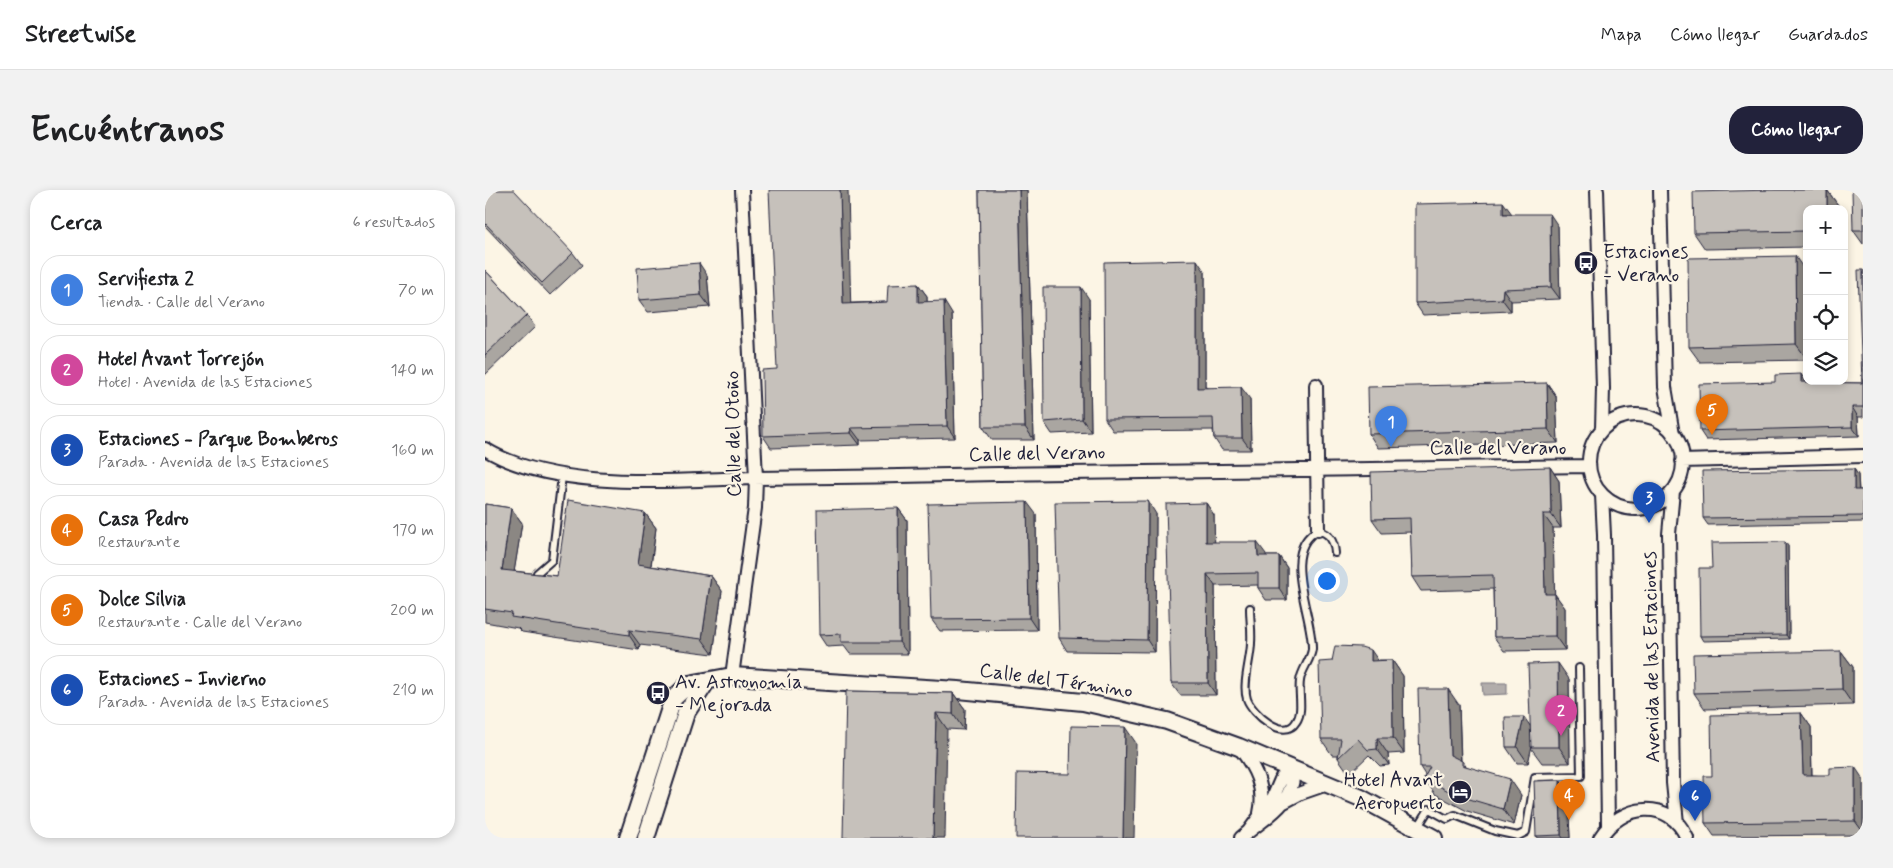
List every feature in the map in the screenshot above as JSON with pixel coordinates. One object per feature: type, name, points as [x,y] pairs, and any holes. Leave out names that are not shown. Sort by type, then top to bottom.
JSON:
[{"type":"street","name":"Calle del Otoño","points":[[732,676],[755,508],[756,478],[742,190]]},
{"type":"street","points":[[1597,190],[1603,388],[1602,429]]},
{"type":"street","points":[[1660,190],[1665,387],[1673,434]]},
{"type":"street","points":[[1315,385],[1318,530]]},
{"type":"street","points":[[1637,415],[1661,423],[1673,434],[1679,444],[1682,460],[1680,476],[1673,490],[1658,503],[1634,509],[1618,506],[1602,495],[1593,482],[1589,466],[1593,442],[1602,429],[1621,417],[1637,415]]},
{"type":"street","name":"Calle del Verano","points":[[485,449],[524,466],[562,476],[602,480],[1318,468],[1589,466]]},
{"type":"street","points":[[1682,460],[1863,456]]},
{"type":"street","name":"Avenida de las Estaciones","points":[[1673,490],[1669,534],[1673,783],[1677,823]]},
{"type":"street","points":[[1602,495],[1608,825]]},
{"type":"street","name":"Calle del Término","points":[[628,838],[673,699],[689,684],[732,676],[958,690],[1083,702],[1167,721],[1239,747],[1361,798],[1433,838]]},
{"type":"street","points":[[647,838],[686,713],[707,681]]},
{"type":"street","points":[[1239,747],[1256,772],[1263,800],[1260,813]]},
{"type":"street","points":[[1293,770],[1294,782],[1284,802],[1266,819],[1245,834],[1273,798],[1282,777],[1293,770]]},
{"type":"street","points":[[1284,802],[1327,784]]},
{"type":"street","points":[[1600,838],[1608,825],[1627,812],[1643,809],[1663,813],[1677,823],[1687,838]]},
{"type":"lane","points":[[537,573],[552,560],[562,476]]},
{"type":"lane","points":[[1250,608],[1251,643],[1246,698],[1254,712],[1267,722],[1279,728],[1288,728],[1297,722],[1300,707],[1300,679],[1312,652],[1311,633],[1301,592],[1300,551],[1303,542],[1309,535],[1318,530],[1326,533],[1334,543],[1335,553]]},
{"type":"lane","points":[[1417,829],[1429,809],[1447,819],[1455,815],[1495,831],[1519,836],[1526,832],[1535,778],[1581,776],[1579,668]]},
{"type":"shaded area","points":[[1482,683],[1507,683],[1507,694],[1483,695]]},
{"type":"building","points":[[485,190],[514,190],[573,253],[542,283],[485,223]]},
{"type":"building","points":[[769,190],[840,190],[843,304],[887,302],[888,285],[918,284],[918,302],[944,301],[947,426],[851,428],[851,433],[763,436],[762,370],[777,369]]},
{"type":"building","points":[[979,190],[1019,190],[1025,427],[983,427]]},
{"type":"building","points":[[1827,190],[1827,205],[1803,205],[1803,231],[1694,233],[1693,192]]},
{"type":"building","points":[[1852,190],[1863,190],[1863,230],[1853,230]]},
{"type":"building","points":[[1503,202],[1503,214],[1550,214],[1551,287],[1503,289],[1502,299],[1415,303],[1415,204]]},
{"type":"building","points":[[1795,256],[1796,344],[1689,347],[1688,258]]},
{"type":"building","points":[[1197,260],[1197,388],[1241,387],[1242,438],[1214,438],[1213,418],[1105,419],[1104,262]]},
{"type":"building","points":[[699,263],[701,295],[639,300],[637,268]]},
{"type":"building","points":[[485,270],[527,315],[485,355]]},
{"type":"building","points":[[1858,270],[1863,270],[1863,407],[1852,407],[1852,427],[1700,431],[1699,384],[1775,382],[1775,375],[1801,374],[1803,385],[1848,385],[1848,383],[1862,383]]},
{"type":"building","points":[[1043,287],[1081,287],[1082,419],[1044,422]]},
{"type":"building","points":[[1547,383],[1548,429],[1369,434],[1368,387]]},
{"type":"building","points":[[1550,467],[1551,514],[1543,514],[1545,594],[1555,594],[1555,636],[1494,637],[1493,575],[1412,577],[1410,518],[1372,519],[1371,472]]},
{"type":"building","points":[[1854,469],[1854,490],[1863,490],[1863,516],[1703,518],[1702,471]]},
{"type":"building","points":[[568,500],[645,513],[638,564],[711,576],[702,639],[629,630],[629,635],[511,617],[512,613],[485,609],[485,504],[511,508],[502,570],[557,576]]},
{"type":"building","points":[[1148,501],[1147,640],[1059,638],[1055,502]]},
{"type":"building","points":[[1027,502],[1029,618],[931,619],[928,504]]},
{"type":"building","points":[[1206,503],[1206,542],[1257,542],[1258,556],[1279,556],[1279,588],[1258,588],[1258,573],[1207,574],[1208,683],[1171,683],[1166,504]]},
{"type":"building","points":[[898,508],[899,642],[841,642],[841,634],[819,635],[817,510]]},
{"type":"building","points":[[1785,542],[1786,635],[1700,636],[1699,568],[1712,568],[1711,543]]},
{"type":"building","points":[[1335,646],[1361,647],[1371,650],[1371,661],[1392,660],[1393,738],[1377,738],[1377,749],[1368,750],[1358,739],[1338,758],[1341,739],[1321,739],[1319,662],[1332,661]]},
{"type":"building","points":[[1841,651],[1842,689],[1694,693],[1693,654]]},
{"type":"building","points":[[1558,663],[1559,747],[1531,747],[1528,664]]},
{"type":"building","points":[[1418,689],[1448,689],[1450,755],[1462,761],[1462,765],[1510,779],[1503,809],[1456,795],[1424,778],[1430,767],[1420,767]]},
{"type":"building","points":[[846,691],[953,693],[953,714],[936,713],[933,838],[843,838]]},
{"type":"building","points":[[1801,713],[1803,775],[1830,775],[1830,768],[1855,767],[1855,821],[1705,823],[1704,776],[1712,776],[1711,715]]},
{"type":"building","points":[[1505,717],[1524,717],[1517,747],[1506,747]]},
{"type":"building","points":[[1071,726],[1125,727],[1123,838],[1016,838],[1017,773],[1070,774]]},
{"type":"building","points":[[1560,780],[1561,835],[1536,836],[1534,781]]},
{"type":"place","name":"Estaciones - Verano","points":[[1586,263]]},
{"type":"place","name":"Dolce Silvia","points":[[1712,435]]},
{"type":"place","name":"Servifiesta 2","points":[[1391,447]]},
{"type":"place","name":"Estaciones - Parque Bomberos","points":[[1649,523]]},
{"type":"place","name":"Av. Astronomía - Mejorada","points":[[658,693]]},
{"type":"place","name":"Hotel Avant Torrejón","points":[[1561,736]]},
{"type":"place","name":"Hotel Avant Aeropuerto","points":[[1460,792]]},
{"type":"place","name":"Casa Pedro","points":[[1569,820]]},
{"type":"place","name":"Estaciones - Invierno","points":[[1695,821]]}]
